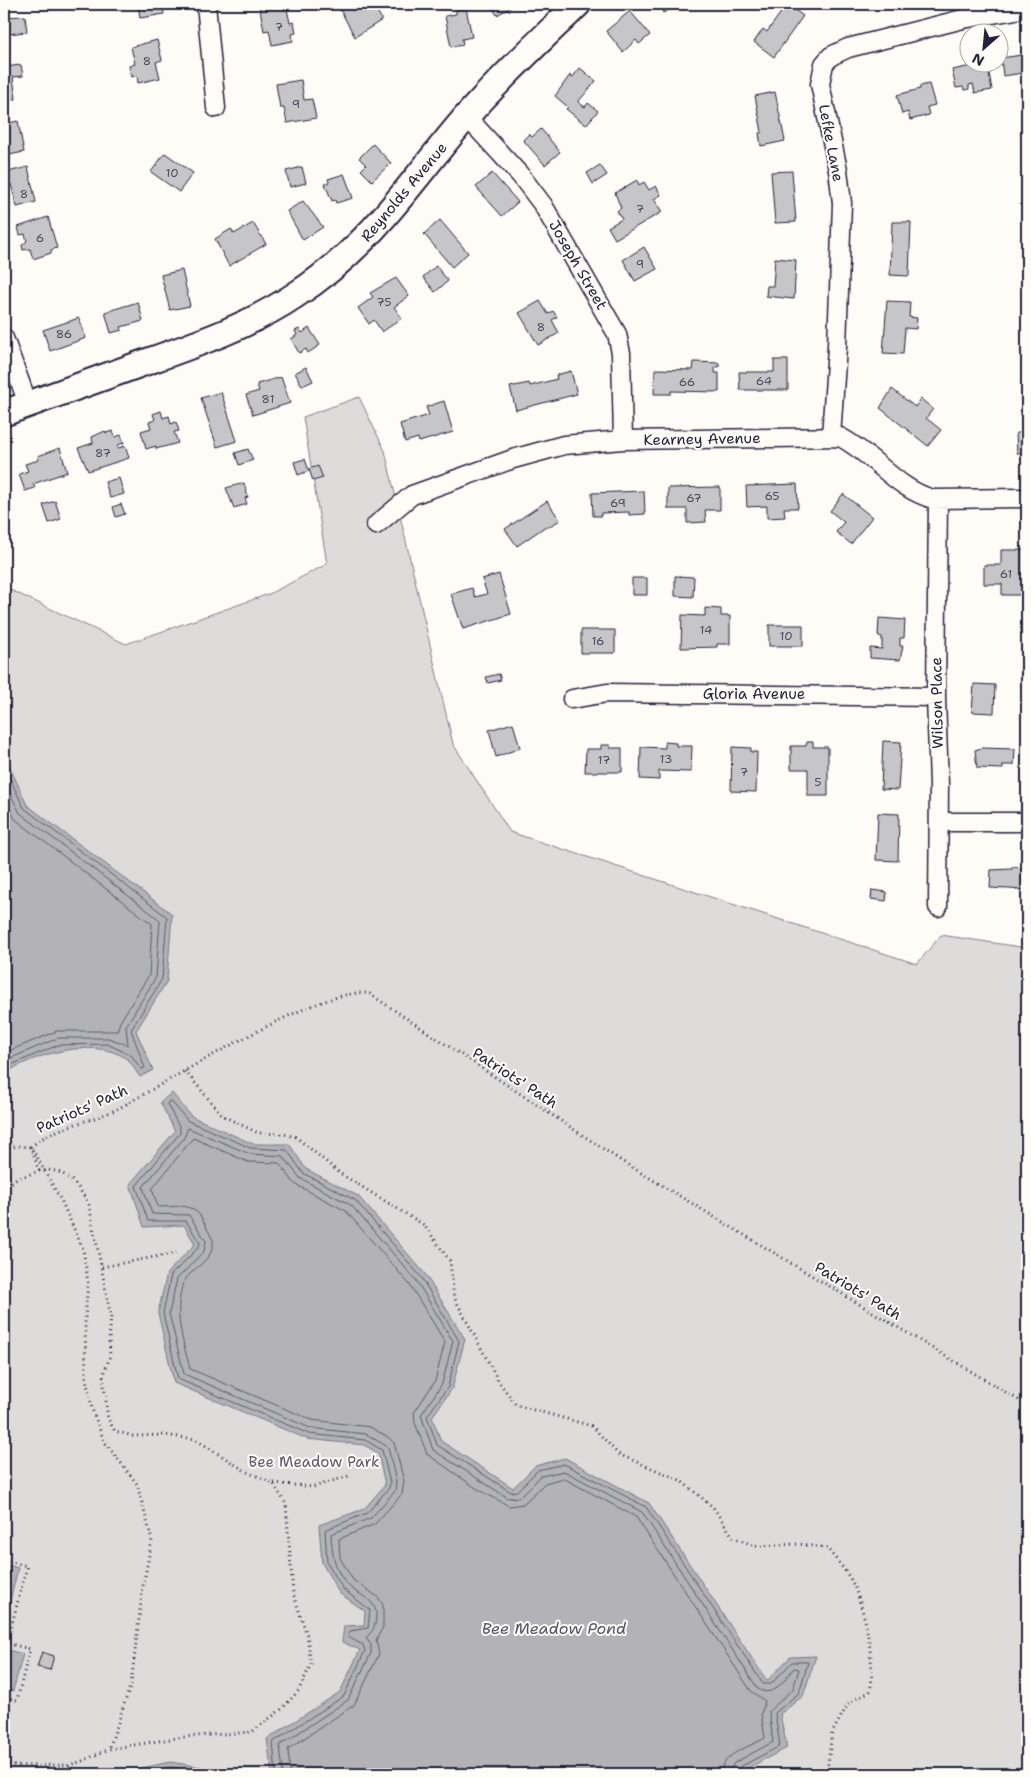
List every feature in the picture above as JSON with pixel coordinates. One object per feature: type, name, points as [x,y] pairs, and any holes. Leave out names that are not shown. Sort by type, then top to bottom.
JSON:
[{"type":"street","points":[[206,4],[216,108]]},
{"type":"street","name":"Reynolds Avenue","points":[[4,413],[218,335],[258,317],[295,295],[333,268],[362,242],[392,210],[467,117],[578,4]]},
{"type":"street","name":"Lefke Lane","points":[[831,437],[837,347],[842,203],[838,170],[820,84],[824,64],[831,56],[848,48],[963,19],[1027,8]]},
{"type":"street","name":"Joseph Street","points":[[467,117],[521,176],[543,204],[617,334],[621,353],[623,440]]},
{"type":"street","points":[[4,338],[28,404]]},
{"type":"street","name":"Kearney Avenue","points":[[376,525],[412,495],[505,462],[564,445],[623,440],[840,437],[857,446],[912,492],[938,500],[1027,498]]},
{"type":"street","name":"Wilson Place","points":[[938,500],[936,697],[939,822],[938,907]]},
{"type":"street","name":"Gloria Avenue","points":[[572,699],[607,693],[936,697]]},
{"type":"street","points":[[939,822],[1027,822]]},
{"type":"path","name":"Patriots' Path","points":[[39,1171],[31,1147],[42,1136],[89,1121],[116,1109],[216,1052],[314,1006],[354,992],[370,994],[623,1162],[1027,1405]]},
{"type":"path","points":[[185,1071],[223,1116],[258,1133],[284,1134],[296,1137],[341,1174],[424,1226],[450,1261],[454,1297],[499,1382],[516,1405],[592,1426],[618,1454],[680,1480],[713,1507],[734,1538],[755,1546],[799,1544],[827,1548],[854,1585],[868,1638],[873,1678],[870,1691],[848,1704],[832,1733],[827,1771],[824,1774]]},
{"type":"path","points":[[4,1149],[18,1146],[31,1147],[45,1170],[83,1249],[88,1282],[84,1319],[86,1378],[92,1409],[104,1441],[137,1484],[152,1540],[143,1586],[131,1684],[109,1749]]},
{"type":"path","points":[[4,1188],[16,1179],[45,1170],[64,1173],[82,1191],[93,1218],[111,1317],[110,1356],[103,1376],[108,1419],[115,1431],[133,1436],[164,1435],[195,1439],[247,1472],[273,1483],[313,1487],[349,1476]]},
{"type":"path","points":[[102,1267],[176,1253]]},
{"type":"path","points":[[4,1762],[15,1766],[69,1764],[80,1762],[109,1749],[184,1737],[252,1732],[283,1708],[299,1690],[311,1664],[307,1636],[293,1593],[286,1504],[273,1483]]},
{"type":"path","points":[[4,1560],[27,1566],[7,1643],[30,1649],[17,1700],[4,1697]]},
{"type":"path","points":[[60,1774],[69,1764]]},
{"type":"green space","name":"Bee Meadow Park","points":[[359,397],[385,451],[453,744],[510,832],[917,964],[941,935],[1027,948],[1027,1774],[4,1774],[4,587],[126,644],[269,594],[327,564],[303,417]]},
{"type":"water","points":[[4,754],[27,805],[172,914],[167,981],[136,1031],[153,1070],[140,1077],[127,1059],[114,1052],[82,1048],[48,1054],[31,1060],[4,1074]]},
{"type":"water","name":"Bee Meadow Pond","points":[[172,1093],[191,1116],[253,1144],[289,1144],[306,1169],[358,1196],[425,1274],[465,1339],[452,1389],[432,1417],[441,1441],[513,1488],[535,1466],[565,1458],[649,1503],[767,1681],[790,1657],[816,1656],[803,1696],[780,1714],[787,1748],[736,1774],[272,1774],[267,1739],[340,1692],[360,1650],[342,1642],[344,1626],[364,1625],[365,1611],[339,1593],[322,1563],[319,1525],[364,1509],[385,1485],[378,1453],[364,1445],[307,1439],[174,1383],[158,1313],[167,1273],[195,1244],[184,1225],[144,1227],[130,1184],[175,1131],[160,1102]]},
{"type":"water","points":[[4,1564],[18,1568],[4,1626]]},
{"type":"water","points":[[4,1649],[23,1654],[13,1691],[4,1689]]},
{"type":"water","points":[[170,1762],[245,1774],[113,1774]]},
{"type":"building","points":[[138,4],[163,4],[164,14],[140,18]]},
{"type":"building","points":[[259,4],[286,4],[290,23],[294,22],[296,33],[292,34],[293,41],[272,45],[269,30],[264,31]]},
{"type":"building","points":[[337,4],[373,4],[382,20],[355,37]]},
{"type":"building","points":[[490,4],[517,4],[497,15]]},
{"type":"building","points":[[659,4],[680,4],[663,13]]},
{"type":"building","points":[[787,4],[803,16],[774,57],[754,42],[763,29],[767,32]]},
{"type":"building","points":[[466,8],[472,37],[462,39],[463,45],[451,47],[445,16],[456,14],[456,10]]},
{"type":"building","points":[[630,11],[650,35],[639,44],[636,40],[623,52],[606,31]]},
{"type":"building","points":[[25,16],[27,32],[8,34],[9,51],[4,52],[4,17]]},
{"type":"building","points":[[157,40],[162,60],[156,62],[160,78],[138,83],[137,75],[132,77],[129,66],[135,64],[131,47]]},
{"type":"building","points":[[1027,47],[1027,89],[1025,89],[1023,73],[1003,76],[1003,72],[1008,72],[1008,57],[1022,55],[1022,48]]},
{"type":"building","points":[[21,65],[23,76],[13,77],[16,99],[4,100],[4,67]]},
{"type":"building","points":[[580,68],[596,81],[578,102],[585,107],[588,103],[598,111],[586,125],[566,109],[568,107],[555,96],[570,75],[572,78]]},
{"type":"building","points":[[958,69],[958,72],[989,72],[992,90],[975,93],[973,84],[969,85],[969,89],[964,90],[963,87],[956,88],[952,70]]},
{"type":"building","points":[[301,80],[304,100],[312,99],[316,118],[287,123],[284,108],[280,108],[276,84]]},
{"type":"building","points":[[929,84],[935,105],[927,107],[929,115],[910,120],[908,112],[902,114],[897,95],[920,89],[920,86]]},
{"type":"building","points":[[775,92],[785,141],[761,146],[759,133],[762,132],[755,96]]},
{"type":"building","points":[[18,121],[24,152],[4,156],[4,124]]},
{"type":"building","points":[[541,129],[560,152],[545,165],[523,140],[529,134],[532,137]]},
{"type":"building","points":[[373,144],[391,163],[372,181],[361,170],[366,165],[359,158]]},
{"type":"building","points":[[165,153],[193,173],[179,192],[151,172]]},
{"type":"building","points":[[600,165],[607,175],[593,184],[587,173]]},
{"type":"building","points":[[28,167],[36,202],[17,207],[11,184],[6,185],[4,173]]},
{"type":"building","points":[[302,167],[306,183],[290,187],[286,171]]},
{"type":"building","points":[[792,171],[796,222],[775,223],[771,172]]},
{"type":"building","points":[[492,173],[518,202],[502,216],[476,187]]},
{"type":"building","points":[[344,174],[353,198],[336,203],[335,200],[332,201],[325,184],[329,182],[328,179]]},
{"type":"building","points":[[637,180],[639,185],[644,182],[649,190],[656,186],[661,195],[654,199],[662,212],[615,239],[608,227],[622,219],[617,211],[621,208],[615,193]]},
{"type":"building","points":[[303,201],[323,227],[303,240],[287,211]]},
{"type":"building","points":[[48,217],[57,248],[51,250],[51,253],[33,259],[30,249],[23,250],[22,245],[27,241],[25,234],[20,235],[18,227]]},
{"type":"building","points":[[440,220],[468,253],[452,267],[424,234]]},
{"type":"building","points":[[892,222],[911,222],[909,276],[890,275]]},
{"type":"building","points":[[253,223],[266,244],[229,266],[215,239],[231,229],[234,234]]},
{"type":"building","points":[[644,247],[657,269],[635,281],[623,260]]},
{"type":"building","points":[[775,258],[796,260],[794,299],[766,296],[767,286],[773,286]]},
{"type":"building","points":[[436,266],[448,281],[435,292],[423,277]]},
{"type":"building","points":[[182,270],[190,306],[170,310],[161,275]]},
{"type":"building","points":[[396,278],[409,296],[394,307],[402,318],[382,332],[374,320],[369,324],[358,308],[373,297],[370,293]]},
{"type":"building","points":[[540,301],[548,314],[553,311],[557,317],[552,320],[559,333],[538,345],[519,313]]},
{"type":"building","points":[[887,301],[910,302],[909,317],[917,318],[916,329],[905,328],[903,354],[883,353]]},
{"type":"building","points":[[138,302],[143,321],[121,327],[122,330],[111,333],[105,312]]},
{"type":"building","points":[[79,318],[86,338],[50,351],[43,330]]},
{"type":"building","points":[[309,328],[320,345],[308,353],[306,349],[299,353],[291,339],[297,335],[295,331],[299,329],[302,333]]},
{"type":"building","points":[[774,360],[788,360],[788,390],[740,390],[739,372],[774,372]]},
{"type":"building","points":[[694,362],[719,363],[719,367],[715,367],[715,373],[719,373],[719,392],[671,391],[671,394],[654,394],[655,369],[693,370]]},
{"type":"building","points":[[306,367],[313,381],[302,386],[295,373]]},
{"type":"building","points":[[571,371],[577,394],[516,410],[510,387],[529,383],[530,386],[557,379],[556,375]]},
{"type":"building","points":[[281,377],[290,403],[253,415],[246,395],[259,391],[257,384]]},
{"type":"building","points":[[892,389],[915,407],[921,399],[933,409],[926,418],[941,430],[928,446],[880,408]]},
{"type":"building","points":[[221,392],[237,441],[217,447],[201,398]]},
{"type":"building","points":[[444,401],[453,432],[419,442],[418,438],[405,442],[400,424],[429,415],[426,407]]},
{"type":"building","points":[[161,411],[163,418],[169,416],[171,424],[176,422],[179,431],[174,432],[178,443],[156,449],[156,446],[146,449],[141,431],[151,428],[149,422],[155,420],[153,414]]},
{"type":"building","points":[[105,431],[106,433],[113,431],[115,437],[121,435],[124,443],[117,445],[118,448],[125,446],[129,458],[88,471],[78,448],[93,443],[92,437]]},
{"type":"building","points":[[1016,433],[1027,433],[1027,455],[1025,453],[1017,453]]},
{"type":"building","points":[[60,448],[67,472],[33,484],[35,488],[25,491],[19,474],[28,471],[25,464],[39,460],[38,456]]},
{"type":"building","points":[[248,449],[253,460],[239,465],[235,453]]},
{"type":"building","points":[[305,459],[309,471],[298,475],[294,462]]},
{"type":"building","points":[[318,466],[323,478],[313,481],[309,469]]},
{"type":"building","points":[[119,478],[124,494],[110,498],[105,482]]},
{"type":"building","points":[[244,483],[248,497],[245,498],[247,504],[234,508],[226,488]]},
{"type":"building","points":[[797,484],[798,508],[784,508],[785,517],[767,518],[767,506],[747,507],[746,486]]},
{"type":"building","points":[[720,487],[720,510],[705,510],[706,522],[687,523],[687,509],[668,509],[668,488]]},
{"type":"building","points":[[644,491],[645,514],[629,515],[629,512],[601,513],[601,516],[593,516],[592,493]]},
{"type":"building","points":[[843,494],[872,517],[851,544],[836,532],[844,522],[830,511]]},
{"type":"building","points":[[55,501],[61,519],[49,523],[43,505]]},
{"type":"building","points":[[547,501],[560,520],[547,528],[546,526],[517,546],[505,529]]},
{"type":"building","points":[[121,504],[125,514],[116,517],[113,507]]},
{"type":"building","points":[[1001,550],[1027,550],[1027,595],[1002,595],[1002,584],[984,584],[984,565],[1001,565]]},
{"type":"building","points":[[499,574],[511,614],[463,629],[451,594],[472,588],[475,597],[487,594],[482,579]]},
{"type":"building","points":[[675,576],[694,577],[693,597],[675,596]]},
{"type":"building","points":[[632,578],[647,578],[647,595],[632,595]]},
{"type":"building","points":[[705,608],[721,609],[721,616],[730,616],[730,644],[717,644],[717,647],[681,648],[682,615],[705,616]]},
{"type":"building","points":[[879,618],[905,620],[904,638],[900,638],[900,646],[903,646],[900,660],[870,658],[870,648],[882,649],[882,637],[878,636]]},
{"type":"building","points":[[769,625],[803,625],[803,646],[769,646]]},
{"type":"building","points":[[581,630],[615,630],[615,653],[581,653]]},
{"type":"building","points":[[499,674],[501,680],[488,683],[486,677]]},
{"type":"building","points":[[974,684],[995,685],[994,713],[972,712]]},
{"type":"building","points":[[513,723],[520,748],[496,757],[489,730]]},
{"type":"building","points":[[883,741],[901,742],[898,790],[881,789]]},
{"type":"building","points":[[665,742],[676,743],[676,746],[692,746],[691,772],[659,771],[659,780],[640,779],[641,747],[665,748]]},
{"type":"building","points":[[807,742],[813,742],[813,747],[828,747],[828,796],[808,796],[808,769],[791,769],[791,746],[806,746]]},
{"type":"building","points":[[601,745],[610,745],[610,748],[622,748],[622,772],[585,772],[586,749],[601,749]]},
{"type":"building","points":[[732,747],[751,748],[751,752],[757,752],[756,792],[731,791]]},
{"type":"building","points":[[981,748],[1015,749],[1014,765],[1003,765],[1003,769],[977,768],[975,750]]},
{"type":"building","points":[[878,813],[899,814],[898,861],[876,860]]},
{"type":"building","points":[[1012,867],[1027,868],[1027,890],[990,888],[991,870],[1012,869]]},
{"type":"building","points":[[872,890],[887,892],[886,901],[871,899]]},
{"type":"building","points":[[42,1652],[54,1656],[50,1670],[37,1667]]}]
